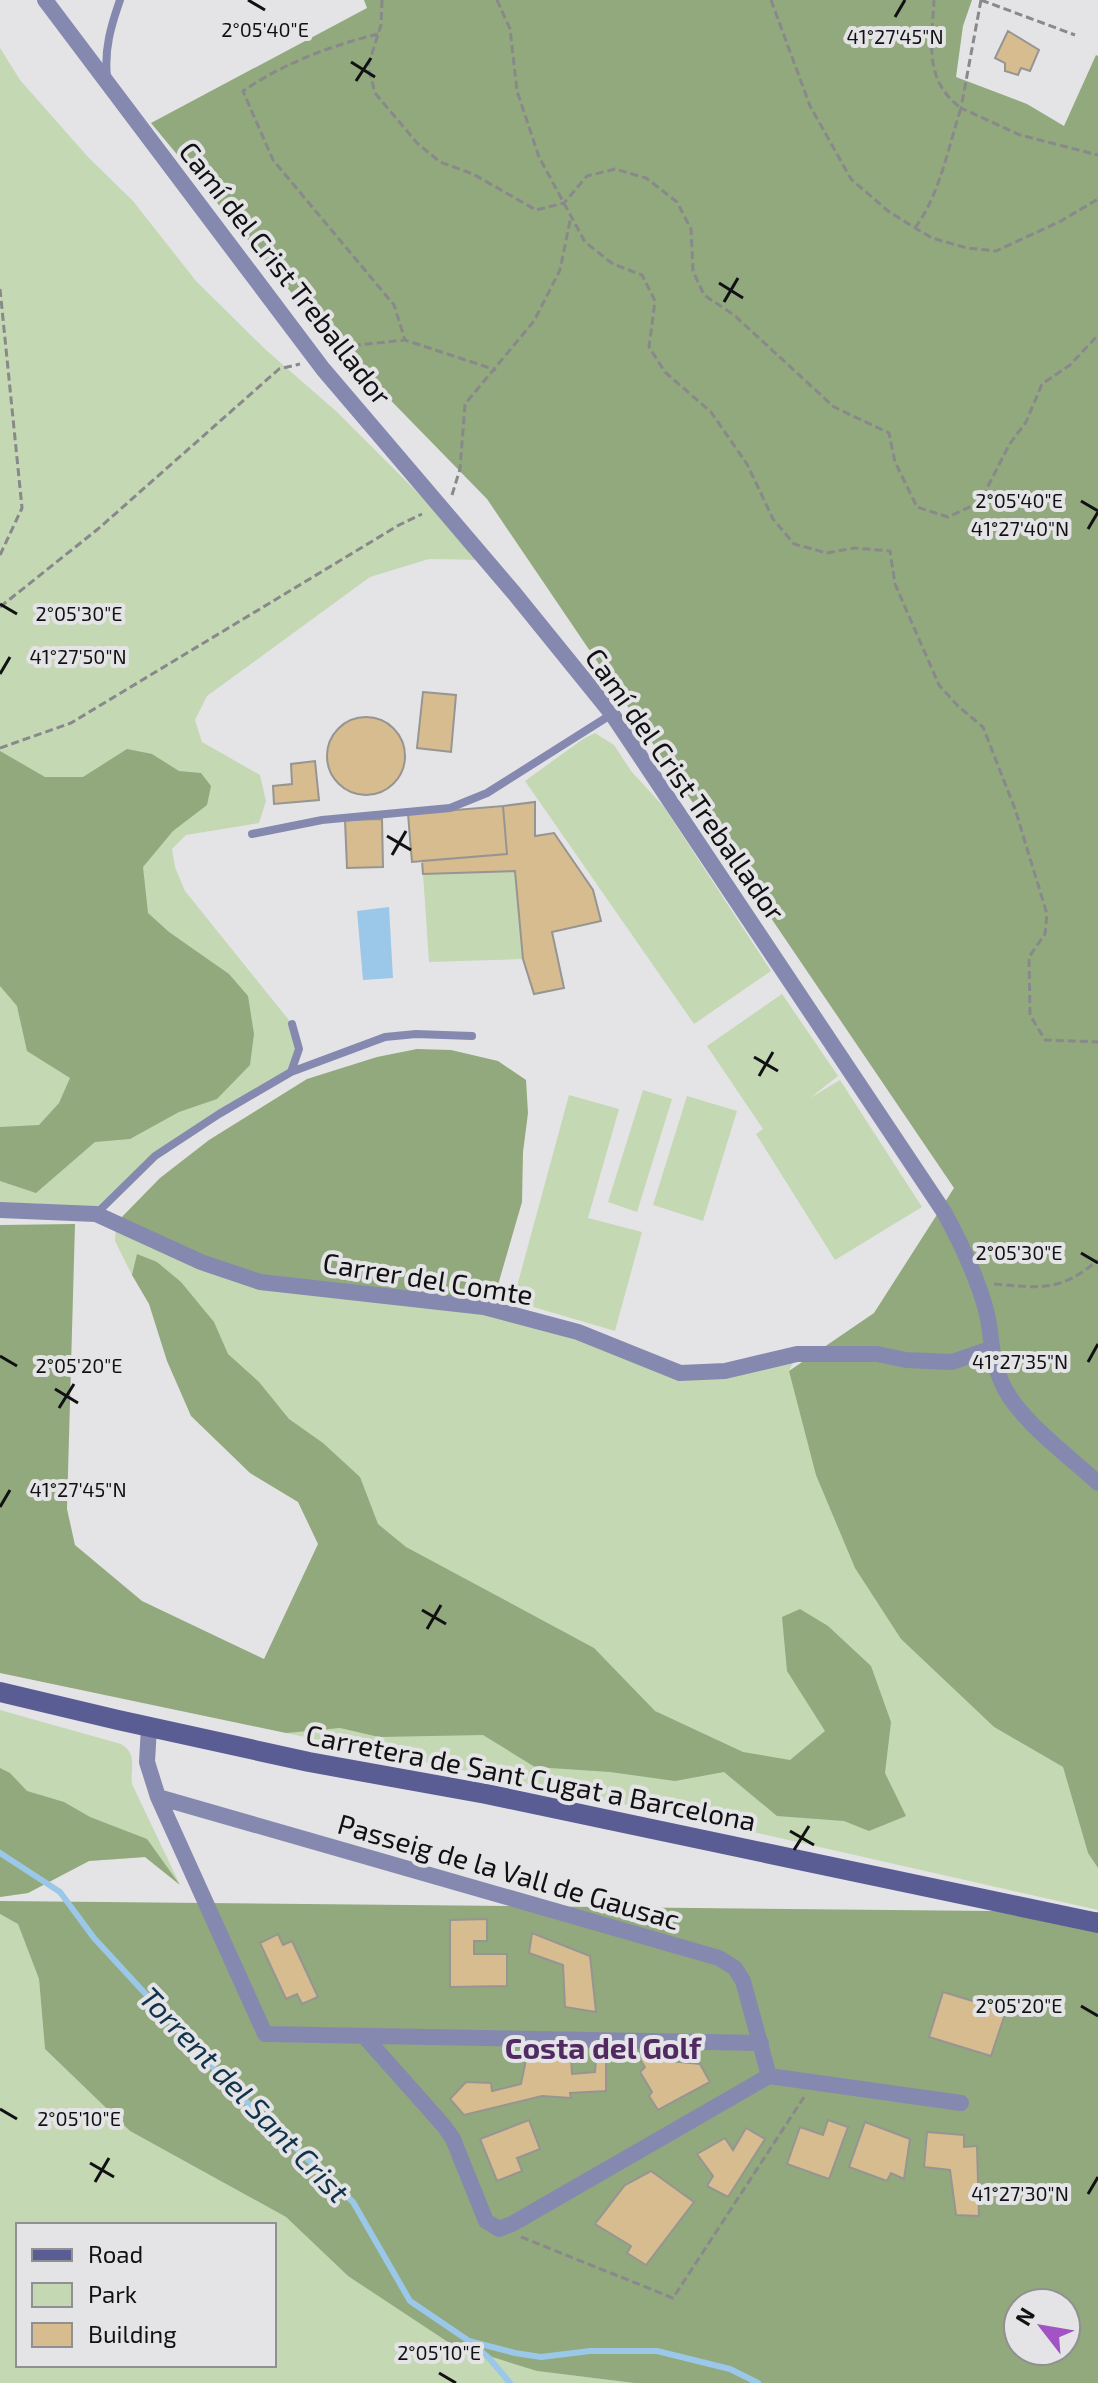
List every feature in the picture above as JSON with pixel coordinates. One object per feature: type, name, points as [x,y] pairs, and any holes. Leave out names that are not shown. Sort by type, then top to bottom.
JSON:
[{"type":"main road","name":"Carretera de Sant Cugat a Barcelona","points":[[0,1692],[309,1762],[486,1794],[1098,1923]]},
{"type":"street","name":"Camí del Crist Treballador","points":[[45,0],[309,351],[612,714],[944,1212],[966,1253],[977,1283],[988,1318],[990,1349],[1001,1382],[1014,1403],[1098,1483]]},
{"type":"street","name":"Carrer del Comte","points":[[0,1210],[96,1214],[201,1262],[260,1282],[484,1307],[578,1332],[680,1373],[725,1371],[797,1354],[877,1354],[906,1360],[952,1362],[990,1349]]},
{"type":"street","points":[[149,1727],[147,1762],[158,1797],[265,2034],[761,2043]]},
{"type":"street","name":"Passeig de la Vall de Gausac","points":[[158,1797],[719,1958],[735,1968],[743,1981],[769,2076]]},
{"type":"street","points":[[364,2036],[444,2126],[453,2139],[486,2221],[499,2229],[769,2076],[961,2103]]},
{"type":"lane","points":[[109,88],[105,60],[108,37],[120,0]]},
{"type":"lane","points":[[252,834],[322,820],[450,808],[487,793],[612,714]]},
{"type":"lane","points":[[291,1072],[299,1049],[292,1024]]},
{"type":"lane","points":[[96,1214],[155,1156],[291,1072],[385,1037],[416,1034],[472,1036]]},
{"type":"path","points":[[382,0],[378,34],[368,66],[375,93],[417,143],[440,162],[473,174],[536,210],[564,203],[587,176],[615,169],[646,178],[677,202],[691,229],[693,271],[704,295],[734,315],[834,407],[889,433],[895,462],[917,507],[948,517],[980,502],[1009,445],[1026,422],[1042,384],[1070,365],[1098,335]]},
{"type":"path","points":[[497,0],[510,29],[517,91],[539,157],[585,242],[613,264],[642,275],[655,301],[649,347],[665,372],[711,412],[747,464],[773,519],[794,544],[827,553],[854,548],[890,551],[895,584],[939,685],[983,727],[1015,809],[1047,914],[1045,934],[1029,957],[1030,1015],[1045,1040],[1098,1042]]},
{"type":"path","points":[[771,0],[810,106],[851,179],[888,211],[915,228],[932,238],[967,248],[996,251],[1061,221],[1098,199]]},
{"type":"path","points":[[934,0],[930,55],[946,97],[961,108],[1020,135],[1098,155]]},
{"type":"path","points":[[915,228],[929,204],[961,108],[981,0],[1075,35]]},
{"type":"path","points":[[378,34],[333,45],[267,75],[243,91],[273,160],[394,305],[405,340]]},
{"type":"path","points":[[0,748],[71,723],[399,525],[443,511],[460,469],[465,404],[534,321],[560,270],[571,216]]},
{"type":"path","points":[[0,289],[22,508],[0,555]]},
{"type":"path","points":[[309,351],[405,340],[496,370]]},
{"type":"path","points":[[0,607],[98,529],[279,369]]},
{"type":"path","points":[[977,1283],[1037,1288],[1067,1283],[1098,1260]]},
{"type":"path","points":[[499,2229],[673,2298],[813,2082]]},
{"type":"green space","points":[[364,0],[972,0],[963,26],[956,77],[1027,104],[1064,126],[1098,56],[1098,1868],[1088,1853],[1063,1767],[994,1727],[901,1639],[855,1568],[816,1475],[789,1371],[874,1313],[954,1188],[487,499],[324,332],[151,123],[367,8]]},
{"type":"green space","points":[[0,48],[20,80],[88,157],[133,201],[196,281],[266,350],[337,412],[485,560],[429,559],[370,577],[207,696],[195,720],[202,742],[260,775],[266,801],[259,823],[186,835],[172,849],[175,867],[185,891],[292,1024],[299,1049],[291,1072],[155,1156],[96,1214],[0,1210]]},
{"type":"green space","points":[[595,733],[614,745],[631,771],[664,807],[771,971],[694,1024],[525,781]]},
{"type":"green space","points":[[127,749],[152,754],[179,771],[201,773],[211,786],[207,805],[173,831],[143,867],[148,913],[169,932],[229,974],[248,996],[254,1034],[250,1065],[217,1099],[179,1112],[130,1139],[95,1142],[36,1193],[0,1181],[0,1127],[39,1125],[59,1103],[70,1078],[27,1051],[17,1006],[0,986],[0,751],[45,777],[83,777]]},
{"type":"green space","points":[[515,871],[523,959],[429,962],[423,874]]},
{"type":"green space","points":[[782,994],[838,1076],[810,1098],[840,1080],[922,1207],[835,1260],[756,1134],[763,1129],[707,1046]]},
{"type":"green space","points":[[417,1049],[451,1050],[498,1061],[526,1080],[528,1113],[522,1202],[491,1309],[260,1282],[116,1223],[160,1178],[209,1140],[307,1079],[377,1057]]},
{"type":"green space","points":[[643,1090],[672,1099],[637,1212],[608,1202]]},
{"type":"green space","points":[[569,1095],[619,1109],[588,1218],[642,1232],[615,1331],[513,1301]]},
{"type":"green space","points":[[687,1096],[737,1111],[703,1221],[653,1205]]},
{"type":"green space","points":[[116,1223],[484,1307],[680,1373],[797,1354],[789,1371],[901,1639],[994,1727],[1063,1767],[1088,1853],[1098,1868],[1098,1910],[722,1825],[286,1733],[340,1694],[382,1588],[180,1319],[132,1275],[115,1241]]},
{"type":"green space","points":[[75,1224],[67,1509],[75,1545],[142,1601],[264,1659],[318,1544],[298,1502],[250,1473],[191,1416],[167,1361],[149,1304],[132,1275],[137,1254],[157,1262],[181,1282],[214,1322],[228,1354],[259,1382],[289,1419],[323,1443],[360,1477],[378,1524],[406,1547],[594,1648],[655,1711],[743,1752],[790,1760],[825,1731],[787,1671],[782,1617],[800,1609],[828,1626],[871,1666],[891,1722],[885,1773],[906,1816],[869,1831],[844,1821],[777,1816],[724,1772],[675,1781],[610,1772],[535,1767],[483,1735],[379,1737],[340,1728],[286,1733],[0,1673],[0,1225]]},
{"type":"green space","points":[[0,1710],[126,1748],[132,1761],[132,1784],[180,1885],[145,1857],[89,1861],[28,1893],[0,1897]]},
{"type":"green space","points":[[0,1768],[10,1773],[27,1791],[64,1802],[90,1817],[147,1839],[180,1885],[145,1857],[89,1861],[28,1893],[0,1897]]},
{"type":"green space","points":[[0,1901],[1098,1912],[1098,2383],[634,2383],[537,2371],[451,2344],[348,2276],[286,2217],[130,2131],[45,2049],[39,1979],[18,1924],[0,1914]]},
{"type":"green space","points":[[0,1914],[18,1923],[39,1979],[45,2049],[130,2131],[286,2217],[348,2276],[537,2371],[634,2383],[0,2383]]},
{"type":"water","points":[[389,907],[393,978],[363,980],[357,911]]},
{"type":"building","points":[[1008,31],[1039,50],[1030,71],[1021,68],[1018,75],[1005,71],[1005,63],[995,58]]},
{"type":"building","points":[[423,692],[456,695],[451,752],[417,748]]},
{"type":"building","points":[[358,717],[374,717],[388,723],[399,734],[405,756],[399,778],[388,789],[374,795],[358,795],[344,789],[333,778],[327,764],[327,748],[333,734],[344,723]]},
{"type":"building","points":[[315,761],[319,800],[274,804],[273,786],[292,784],[291,764]]},
{"type":"building","points":[[535,802],[535,836],[554,833],[593,890],[601,921],[552,932],[564,988],[534,994],[523,959],[515,871],[423,874],[422,861],[507,854],[503,806]]},
{"type":"building","points":[[503,806],[507,854],[412,862],[408,814]]},
{"type":"building","points":[[382,819],[383,867],[347,868],[345,820]]},
{"type":"building","points":[[487,1919],[487,1941],[474,1941],[474,1954],[507,1954],[507,1986],[450,1987],[450,1920]]},
{"type":"building","points":[[532,1933],[590,1956],[596,2012],[565,2007],[563,1965],[529,1953]]},
{"type":"building","points":[[278,1934],[283,1945],[292,1941],[318,1997],[302,2004],[297,1994],[286,1999],[260,1943]]},
{"type":"building","points":[[943,1992],[1006,2011],[991,2056],[929,2037]]},
{"type":"building","points":[[527,2055],[571,2058],[572,2074],[595,2072],[596,2059],[606,2061],[606,2091],[570,2093],[571,2098],[542,2096],[464,2115],[450,2099],[466,2082],[491,2083],[492,2091],[521,2084]]},
{"type":"building","points":[[639,2058],[700,2064],[710,2082],[658,2110],[640,2072],[645,2067]]},
{"type":"building","points":[[529,2120],[540,2149],[517,2158],[522,2171],[497,2181],[480,2139]]},
{"type":"building","points":[[828,2120],[848,2127],[829,2179],[787,2164],[800,2127],[823,2135]]},
{"type":"building","points":[[865,2122],[910,2139],[904,2179],[891,2173],[887,2181],[849,2167]]},
{"type":"building","points":[[746,2128],[765,2139],[728,2197],[707,2186],[713,2176],[697,2154],[725,2138],[733,2150]]},
{"type":"building","points":[[927,2132],[964,2135],[964,2147],[977,2146],[979,2216],[956,2215],[950,2170],[924,2167]]},
{"type":"building","points":[[651,2171],[694,2202],[646,2265],[627,2253],[631,2246],[595,2224],[625,2185]]},
{"type":"waterway","name":"Torrent del Sant Crist","points":[[0,1853],[60,1892],[94,1938],[235,2091],[353,2202],[410,2301],[469,2341],[515,2353],[541,2357],[590,2351],[657,2351],[730,2369],[758,2383]]},
{"type":"waterway","points":[[471,2343],[489,2358],[510,2383]]},
{"type":"district","name":"Costa del Golf","points":[[603,2047]]}]
